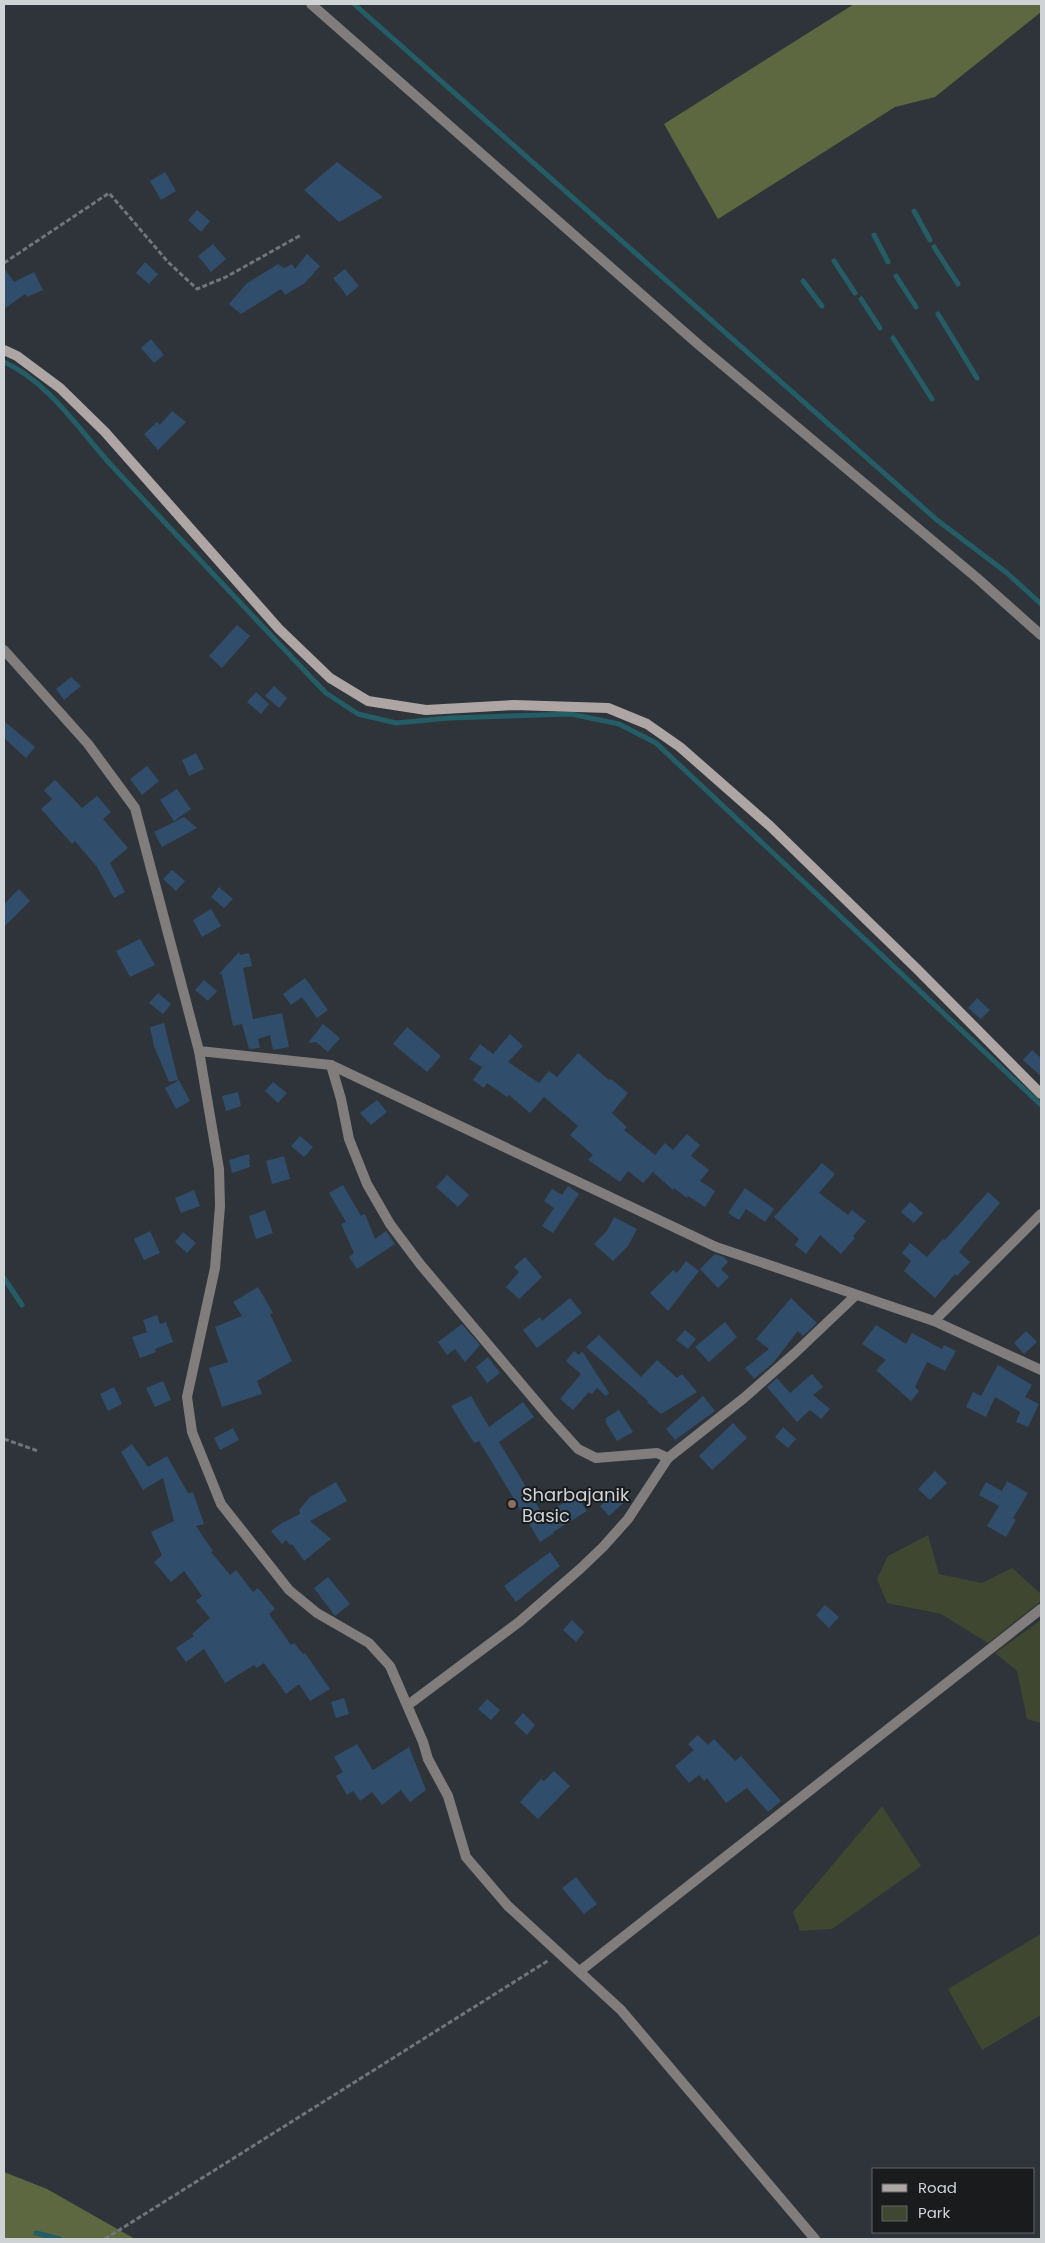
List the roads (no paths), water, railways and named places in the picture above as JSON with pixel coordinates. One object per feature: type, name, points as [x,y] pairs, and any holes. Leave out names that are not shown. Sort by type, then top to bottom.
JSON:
[{"type":"street","points":[[311,4],[699,345],[977,578],[1041,635]]},
{"type":"street","points":[[4,350],[17,356],[60,388],[105,432],[278,629],[330,678],[368,701],[426,710],[514,705],[608,708],[647,724],[680,747],[770,826],[917,969],[1041,1094]]},
{"type":"street","points":[[4,650],[88,744],[136,808],[199,1051],[219,1169],[220,1206],[215,1268],[187,1398],[192,1432],[221,1504],[288,1590],[317,1613],[369,1643],[390,1666],[408,1704],[428,1759],[448,1796],[466,1857],[508,1906],[621,2010],[815,2239]]},
{"type":"street","points":[[199,1051],[331,1065],[716,1247],[934,1321],[1041,1370]]},
{"type":"street","points":[[331,1065],[341,1099],[349,1139],[368,1184],[390,1224],[420,1264],[550,1418],[578,1449],[596,1458],[656,1453],[668,1458]]},
{"type":"street","points":[[934,1321],[1041,1214]]},
{"type":"street","points":[[408,1704],[519,1622],[603,1547],[628,1519],[668,1458],[751,1391],[856,1295]]},
{"type":"street","points":[[580,1971],[1041,1609]]},
{"type":"waterway","points":[[354,4],[937,520],[1007,573],[1041,604]]},
{"type":"waterway","points":[[914,211],[930,240]]},
{"type":"waterway","points":[[874,235],[888,262]]},
{"type":"waterway","points":[[934,247],[958,284]]},
{"type":"waterway","points":[[834,261],[855,293]]},
{"type":"waterway","points":[[896,276],[916,307]]},
{"type":"waterway","points":[[803,281],[822,306]]},
{"type":"waterway","points":[[861,299],[880,328]]},
{"type":"waterway","points":[[938,314],[977,378]]},
{"type":"waterway","points":[[893,338],[932,399]]},
{"type":"waterway","points":[[4,362],[36,382],[63,408],[112,466],[326,693],[358,714],[396,723],[449,718],[571,714],[619,724],[656,743],[1041,1105]]},
{"type":"waterway","points":[[4,1278],[22,1305]]},
{"type":"waterway","points":[[36,2233],[60,2239]]},
{"type":"place","name":"Sharbajanik Basic","points":[[512,1504]]}]
